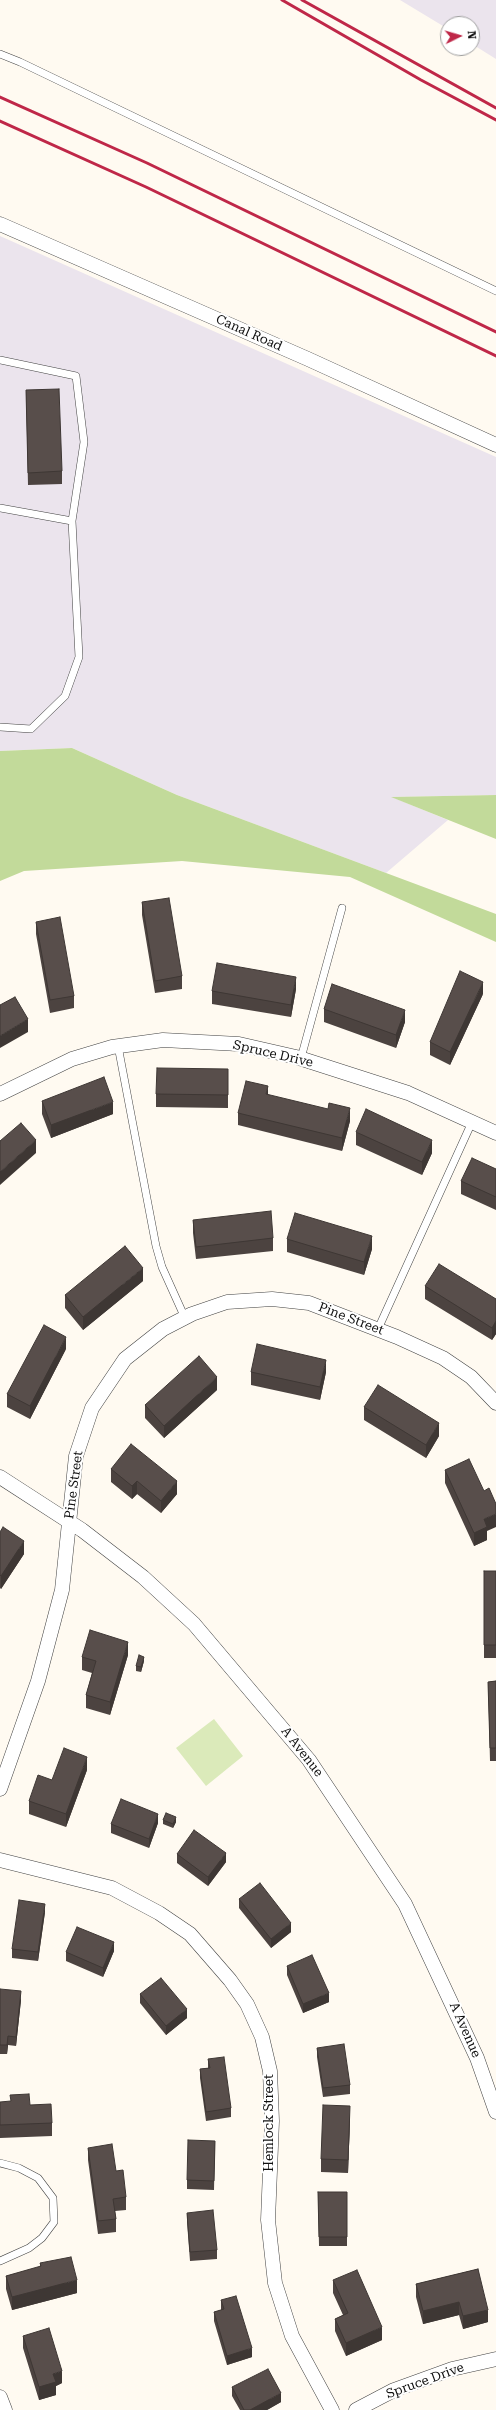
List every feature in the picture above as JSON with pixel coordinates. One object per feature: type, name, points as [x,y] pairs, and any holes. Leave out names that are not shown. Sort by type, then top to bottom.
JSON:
[{"type":"street","name":"Canal Road","points":[[0,224],[308,359],[496,445]]},
{"type":"street","name":"Spruce Drive","points":[[0,1094],[72,1058],[118,1046],[163,1040],[239,1044],[301,1058],[408,1093],[496,1133]]},
{"type":"street","name":"Pine Street","points":[[0,1789],[38,1681],[62,1590],[76,1456],[92,1408],[124,1359],[163,1329],[184,1318],[227,1302],[272,1299],[309,1303],[378,1329],[443,1358],[471,1377],[496,1403]]},
{"type":"street","name":"A Avenue","points":[[0,1476],[69,1521],[143,1577],[194,1624],[309,1760],[404,1904],[477,2058],[496,2112]]},
{"type":"street","name":"Hemlock Street","points":[[0,1860],[112,1888],[159,1913],[190,1934],[230,1980],[247,2004],[262,2037],[270,2071],[272,2121],[268,2220],[275,2283],[292,2336],[332,2410]]},
{"type":"street","name":"Spruce Drive","points":[[356,2410],[394,2390],[452,2369],[496,2359]]},
{"type":"street","points":[[0,2397],[5,2410]]},
{"type":"lane","points":[[0,54],[20,62],[496,291]]},
{"type":"lane","points":[[0,360],[76,376],[84,442],[72,521],[79,657],[77,664],[65,696],[31,728],[0,727]]},
{"type":"lane","points":[[0,508],[72,521]]},
{"type":"lane","points":[[301,1058],[342,908]]},
{"type":"lane","points":[[118,1046],[156,1246],[162,1267],[184,1318]]},
{"type":"lane","points":[[378,1329],[472,1122]]},
{"type":"lane","points":[[0,2163],[19,2168],[38,2178],[53,2198],[54,2222],[42,2238],[30,2248],[0,2261]]},
{"type":"shaded area","points":[[400,0],[496,0],[496,59],[480,49],[480,16],[440,16],[440,24]]},
{"type":"shaded area","points":[[0,236],[496,457],[496,795],[392,797],[448,820],[386,873],[177,795],[72,748],[0,751]]},
{"type":"green space","points":[[72,748],[177,795],[496,914],[496,942],[350,877],[182,861],[24,871],[0,881],[0,751]]},
{"type":"green space","points":[[496,795],[496,839],[391,797]]},
{"type":"green space","points":[[214,1719],[243,1756],[206,1786],[176,1748]]},
{"type":"building","points":[[59,389],[62,471],[28,473],[26,390]]},
{"type":"building","points":[[169,898],[182,976],[155,981],[142,902]]},
{"type":"building","points":[[60,917],[74,996],[50,1000],[36,922]]},
{"type":"building","points":[[217,963],[296,977],[291,1005],[212,991]]},
{"type":"building","points":[[460,971],[483,982],[450,1052],[430,1042]]},
{"type":"building","points":[[332,984],[405,1010],[396,1035],[324,1009]]},
{"type":"building","points":[[15,997],[28,1019],[0,1036],[0,1005]]},
{"type":"building","points":[[157,1068],[228,1069],[228,1095],[156,1094]]},
{"type":"building","points":[[104,1077],[113,1102],[51,1125],[42,1101]]},
{"type":"building","points":[[246,1081],[268,1086],[266,1094],[328,1109],[329,1103],[350,1108],[342,1138],[238,1113]]},
{"type":"building","points":[[366,1109],[432,1140],[422,1162],[356,1132]]},
{"type":"building","points":[[21,1123],[36,1140],[0,1172],[0,1141]]},
{"type":"building","points":[[472,1158],[496,1169],[496,1197],[461,1181]]},
{"type":"building","points":[[271,1211],[273,1238],[196,1247],[193,1220]]},
{"type":"building","points":[[295,1213],[372,1236],[364,1262],[287,1239]]},
{"type":"building","points":[[125,1246],[143,1268],[83,1317],[65,1295]]},
{"type":"building","points":[[439,1264],[496,1299],[496,1321],[492,1328],[425,1286]]},
{"type":"building","points":[[44,1325],[66,1337],[30,1406],[7,1394]]},
{"type":"building","points":[[257,1344],[326,1360],[320,1387],[251,1372]]},
{"type":"building","points":[[199,1356],[217,1377],[164,1426],[145,1405]]},
{"type":"building","points":[[378,1385],[439,1423],[426,1445],[364,1407]]},
{"type":"building","points":[[131,1444],[177,1481],[161,1501],[137,1481],[132,1486],[111,1469]]},
{"type":"building","points":[[469,1459],[484,1491],[489,1488],[496,1504],[496,1514],[484,1519],[487,1527],[474,1533],[445,1470]]},
{"type":"building","points":[[3,1527],[24,1541],[1,1576],[0,1532]]},
{"type":"building","points":[[484,1571],[496,1571],[496,1645],[484,1645]]},
{"type":"building","points":[[90,1630],[128,1642],[110,1702],[86,1695],[96,1661],[82,1657]]},
{"type":"building","points":[[139,1655],[144,1657],[141,1667],[136,1666]]},
{"type":"building","points":[[496,1681],[496,1748],[490,1748],[488,1682]]},
{"type":"building","points":[[64,1748],[87,1757],[66,1814],[29,1801],[38,1775],[52,1780]]},
{"type":"building","points":[[121,1799],[158,1814],[149,1839],[111,1824]]},
{"type":"building","points":[[166,1813],[176,1817],[173,1824],[163,1820]]},
{"type":"building","points":[[194,1830],[226,1853],[208,1877],[177,1854]]},
{"type":"building","points":[[260,1883],[291,1923],[271,1939],[239,1899]]},
{"type":"building","points":[[19,1900],[45,1904],[38,1952],[12,1949]]},
{"type":"building","points":[[77,1927],[114,1942],[103,1968],[66,1952]]},
{"type":"building","points":[[312,1955],[329,1993],[303,2004],[287,1966]]},
{"type":"building","points":[[161,1978],[187,2009],[166,2026],[140,1994]]},
{"type":"building","points":[[0,1989],[21,1991],[16,2037],[8,2036],[7,2045],[0,2045]]},
{"type":"building","points":[[344,2044],[350,2085],[323,2088],[317,2048]]},
{"type":"building","points":[[224,2057],[231,2108],[206,2112],[200,2069],[210,2068],[208,2059]]},
{"type":"building","points":[[29,2094],[30,2105],[51,2104],[52,2123],[0,2125],[0,2102],[11,2101],[10,2095]]},
{"type":"building","points":[[323,2105],[350,2106],[348,2160],[321,2159]]},
{"type":"building","points":[[188,2140],[215,2141],[214,2181],[187,2180]]},
{"type":"building","points":[[112,2144],[116,2171],[123,2170],[126,2197],[113,2199],[116,2219],[98,2221],[88,2148]]},
{"type":"building","points":[[318,2192],[347,2192],[347,2237],[319,2237]]},
{"type":"building","points":[[213,2210],[217,2250],[190,2252],[187,2213]]},
{"type":"building","points":[[71,2257],[77,2280],[12,2297],[6,2276],[41,2266],[40,2263]]},
{"type":"building","points":[[478,2269],[488,2310],[463,2316],[459,2302],[423,2311],[416,2284]]},
{"type":"building","points":[[357,2270],[382,2327],[346,2343],[335,2319],[348,2313],[333,2280]]},
{"type":"building","points":[[236,2296],[252,2348],[227,2356],[214,2312],[224,2309],[221,2300]]},
{"type":"building","points":[[49,2328],[62,2371],[53,2374],[56,2382],[39,2387],[23,2336]]},
{"type":"building","points":[[268,2369],[281,2393],[250,2410],[244,2410],[232,2387]]},
{"type":"railway","points":[[282,0],[421,80],[496,120]]},
{"type":"railway","points":[[302,0],[496,108]]},
{"type":"railway","points":[[0,97],[147,163],[496,332]]},
{"type":"railway","points":[[0,121],[146,187],[496,356]]}]
